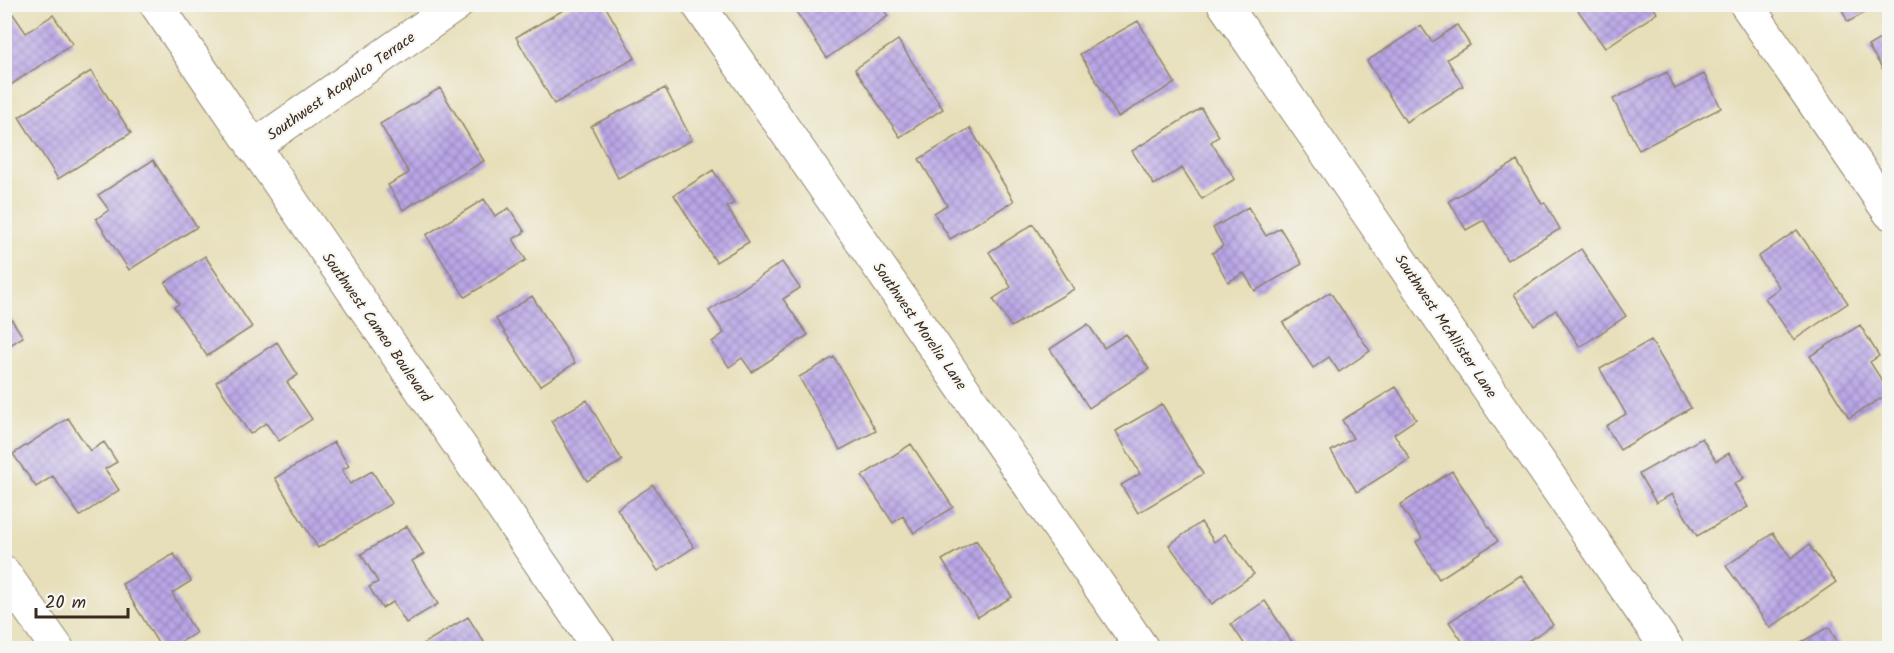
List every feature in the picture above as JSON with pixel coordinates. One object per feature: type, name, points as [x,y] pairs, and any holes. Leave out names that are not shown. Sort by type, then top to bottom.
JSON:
[{"type":"street","name":"Southwest Cameo Boulevard","points":[[156,4],[599,648]]},
{"type":"street","name":"Southwest Acapulco Terrace","points":[[253,147],[457,4]]},
{"type":"street","name":"Southwest Morelia Lane","points":[[699,4],[1142,648]]},
{"type":"street","name":"Southwest McAllister Lane","points":[[1224,4],[1667,648]]},
{"type":"street","points":[[1746,4],[1890,213]]},
{"type":"street","points":[[4,573],[57,648]]},
{"type":"building","points":[[574,4],[604,4],[635,58],[554,104],[516,37]]},
{"type":"building","points":[[791,4],[880,4],[888,16],[827,58]]},
{"type":"building","points":[[1584,4],[1651,4],[1657,13],[1605,48],[1577,9]]},
{"type":"building","points":[[1839,4],[1881,4],[1848,22]]},
{"type":"building","points":[[13,14],[26,33],[53,15],[73,44],[9,86],[4,79],[4,19]]},
{"type":"building","points":[[1138,21],[1175,83],[1118,117],[1080,54]]},
{"type":"building","points":[[1457,25],[1470,45],[1447,59],[1463,86],[1406,122],[1367,61],[1421,26],[1432,42]]},
{"type":"building","points":[[1890,33],[1890,72],[1886,74],[1868,46]]},
{"type":"building","points":[[898,40],[943,109],[900,137],[855,69]]},
{"type":"building","points":[[91,71],[131,133],[58,179],[19,117]]},
{"type":"building","points":[[1667,72],[1675,89],[1704,74],[1721,108],[1639,150],[1613,99]]},
{"type":"building","points":[[440,88],[484,161],[403,210],[388,185],[409,173],[380,124]]},
{"type":"building","points":[[665,88],[692,140],[618,178],[591,126]]},
{"type":"building","points":[[1201,108],[1219,136],[1211,142],[1235,179],[1202,199],[1182,168],[1154,185],[1132,151]]},
{"type":"building","points":[[970,128],[1014,201],[950,239],[934,213],[947,205],[919,159]]},
{"type":"building","points":[[153,160],[197,227],[129,270],[96,219],[109,210],[98,195]]},
{"type":"building","points":[[1517,161],[1542,204],[1545,203],[1560,229],[1507,260],[1484,220],[1466,230],[1449,201]]},
{"type":"building","points":[[713,170],[734,203],[727,207],[749,242],[716,262],[674,195]]},
{"type":"building","points":[[484,199],[495,216],[509,208],[525,232],[513,239],[526,260],[465,297],[426,235]]},
{"type":"building","points":[[1248,207],[1266,236],[1280,228],[1302,264],[1255,291],[1244,273],[1228,282],[1212,253],[1223,246],[1213,228]]},
{"type":"building","points":[[1033,224],[1074,289],[1011,327],[993,299],[1011,287],[989,252]]},
{"type":"building","points":[[1797,230],[1848,303],[1794,340],[1765,298],[1780,288],[1758,257]]},
{"type":"building","points":[[1581,249],[1626,316],[1580,347],[1556,310],[1534,325],[1514,294]]},
{"type":"building","points":[[205,256],[252,327],[207,356],[174,307],[179,304],[165,283]]},
{"type":"building","points":[[782,262],[800,288],[783,299],[808,335],[752,372],[742,358],[729,367],[712,342],[724,333],[709,311]]},
{"type":"building","points":[[1330,292],[1370,351],[1339,372],[1329,357],[1313,368],[1283,323]]},
{"type":"building","points":[[532,296],[575,363],[540,386],[496,319]]},
{"type":"building","points":[[4,308],[23,337],[4,349]]},
{"type":"building","points":[[1088,324],[1104,348],[1126,334],[1149,369],[1089,408],[1050,349]]},
{"type":"building","points":[[1860,325],[1879,356],[1870,362],[1890,393],[1849,418],[1810,356]]},
{"type":"building","points":[[1651,340],[1691,408],[1620,450],[1606,426],[1626,414],[1600,369]]},
{"type":"building","points":[[277,342],[298,375],[287,382],[312,419],[279,441],[266,423],[250,434],[216,382]]},
{"type":"building","points":[[834,357],[876,431],[840,450],[799,377]]},
{"type":"building","points":[[1396,387],[1416,419],[1394,434],[1410,459],[1357,492],[1331,451],[1353,438],[1342,420]]},
{"type":"building","points":[[587,400],[622,461],[587,481],[551,421]]},
{"type":"building","points":[[1162,404],[1203,474],[1138,513],[1121,485],[1140,474],[1116,431]]},
{"type":"building","points":[[68,418],[90,451],[104,442],[117,462],[105,469],[119,490],[80,516],[53,476],[36,487],[13,454]]},
{"type":"building","points":[[1702,438],[1716,461],[1729,453],[1744,478],[1734,484],[1748,507],[1697,536],[1672,494],[1656,503],[1639,474]]},
{"type":"building","points":[[334,442],[349,466],[342,470],[350,484],[372,471],[392,503],[318,548],[275,478]]},
{"type":"building","points":[[911,444],[953,507],[914,533],[903,516],[893,523],[862,476]]},
{"type":"building","points":[[1452,471],[1498,541],[1439,579],[1416,542],[1422,538],[1400,505]]},
{"type":"building","points":[[653,485],[694,547],[658,571],[617,509]]},
{"type":"building","points":[[1201,522],[1214,542],[1225,534],[1254,574],[1212,604],[1169,545]]},
{"type":"building","points":[[407,526],[424,554],[412,561],[438,604],[406,623],[393,602],[382,608],[369,587],[378,582],[361,554]]},
{"type":"building","points":[[1773,533],[1791,558],[1809,545],[1836,582],[1770,628],[1726,566]]},
{"type":"building","points":[[976,540],[1012,597],[978,617],[942,560]]},
{"type":"building","points":[[174,554],[191,581],[172,593],[196,633],[171,648],[161,648],[122,584]]},
{"type":"building","points":[[1521,575],[1553,625],[1517,648],[1467,648],[1449,622]]},
{"type":"building","points":[[1265,601],[1296,648],[1247,648],[1231,624]]},
{"type":"building","points":[[468,617],[484,642],[475,648],[416,648]]},
{"type":"building","points":[[1829,627],[1841,648],[1790,648]]},
{"type":"building","points":[[241,642],[246,648],[231,648]]}]
